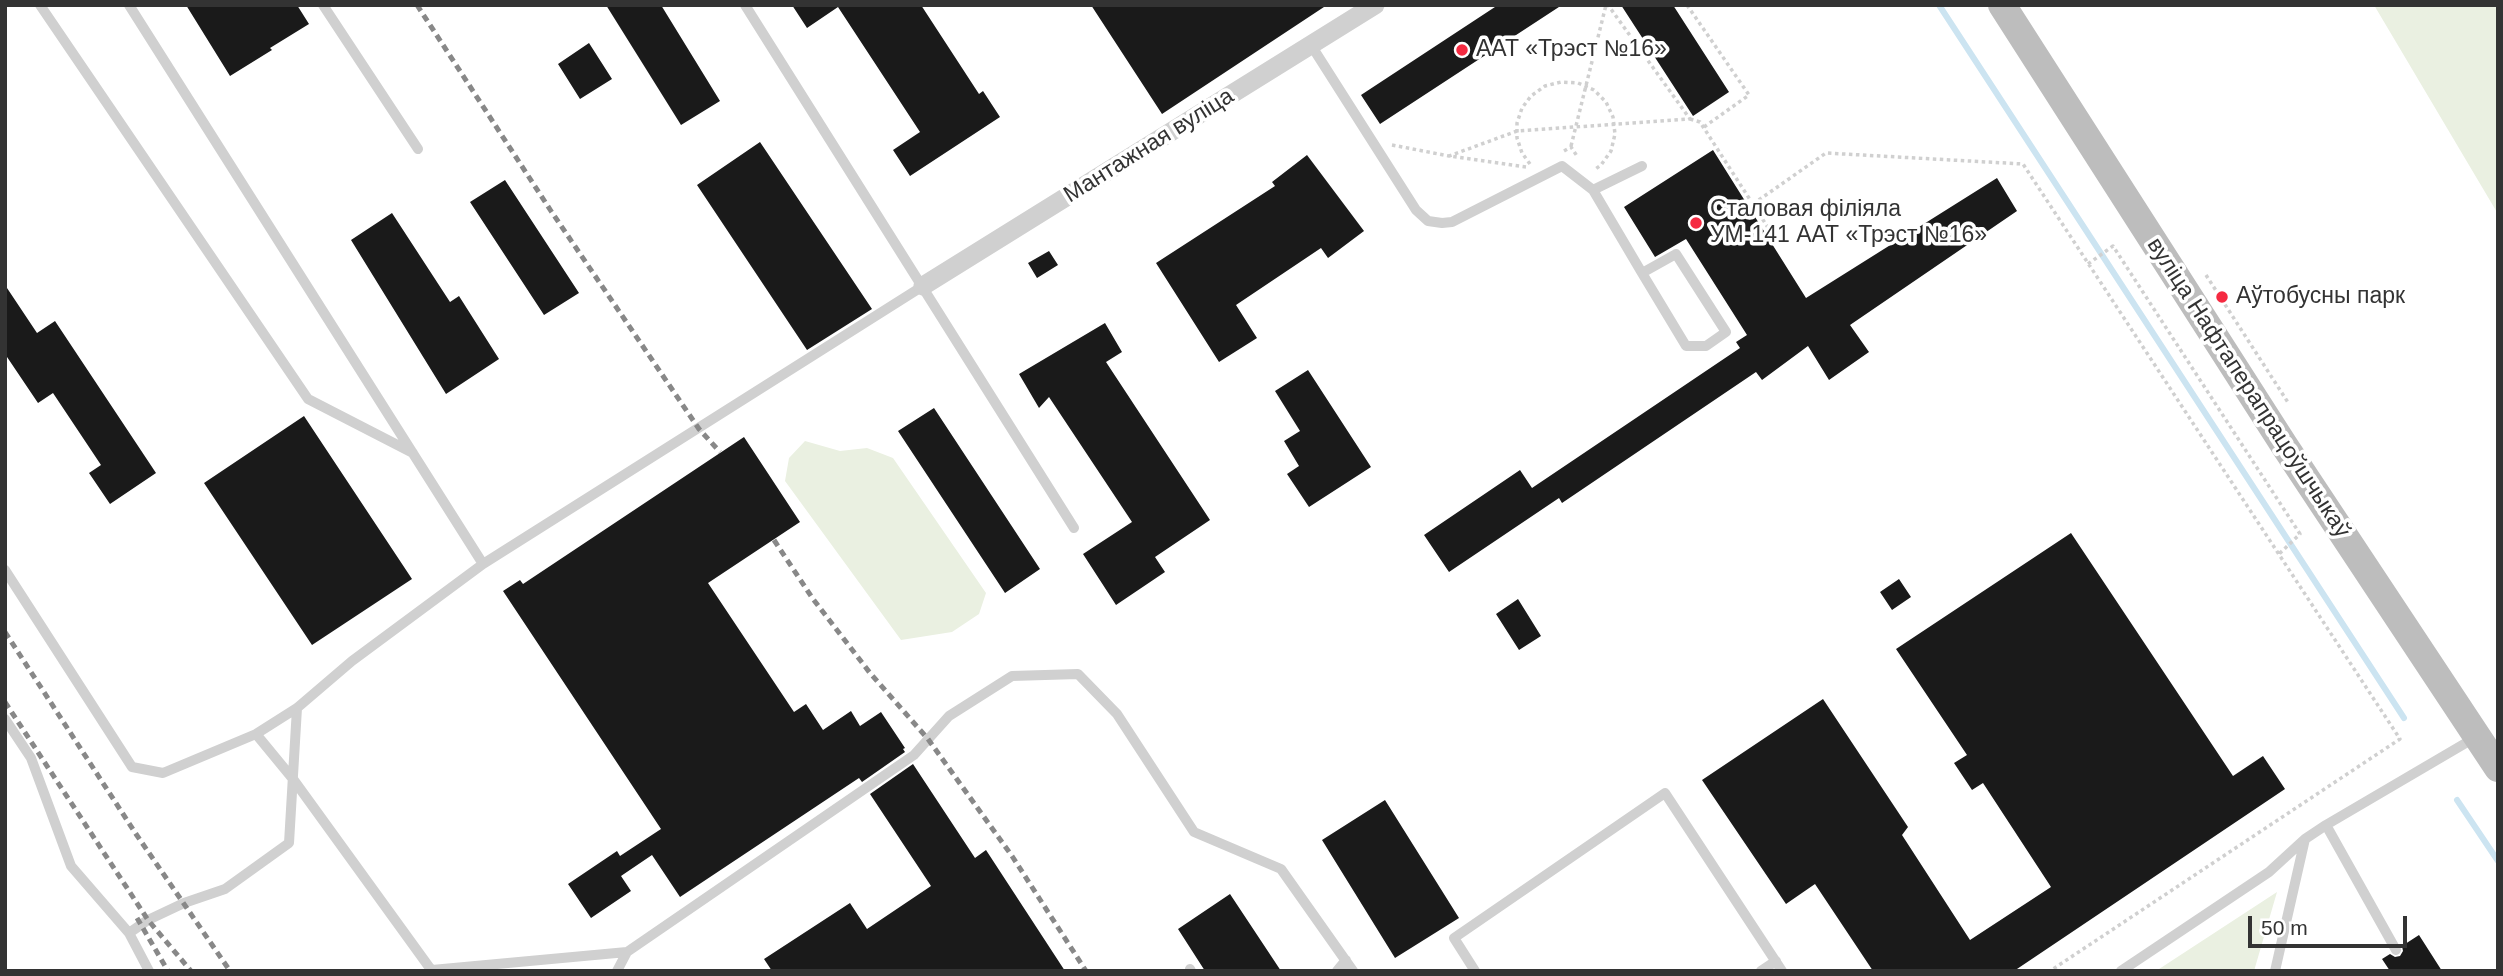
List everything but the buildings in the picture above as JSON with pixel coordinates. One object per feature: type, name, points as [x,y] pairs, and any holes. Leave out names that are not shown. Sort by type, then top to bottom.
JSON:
[{"type":"main road","name":"вуліца Нафтаперапрацоўшчыкаў","points":[[2002,5],[2269,422],[2498,768]]},
{"type":"street","name":"Мантажная вуліца","points":[[923,286],[1375,5]]},
{"type":"lane","points":[[40,5],[308,399],[415,454]]},
{"type":"lane","points":[[129,5],[483,564]]},
{"type":"lane","points":[[323,5],[418,149]]},
{"type":"lane","points":[[745,5],[1074,528]]},
{"type":"lane","points":[[1311,45],[1416,210],[1428,221],[1452,222],[1562,166],[1593,190],[1642,273],[1686,346],[1706,345],[1726,332],[1676,254],[1642,273]]},
{"type":"lane","points":[[1593,190],[1642,166]]},
{"type":"lane","points":[[5,570],[132,767],[163,773],[256,734],[297,708],[352,661],[483,564],[923,286]]},
{"type":"lane","points":[[617,971],[627,952],[914,755],[949,716],[1012,676],[1077,674],[1117,714],[1194,832],[1281,869],[1353,971]]},
{"type":"lane","points":[[128,933],[148,919],[225,889],[289,844],[297,708]]},
{"type":"lane","points":[[5,719],[31,758],[71,866],[128,933],[149,971]]},
{"type":"lane","points":[[256,734],[293,779],[432,971],[627,952]]},
{"type":"lane","points":[[2121,971],[2269,872],[2305,839],[2326,825],[2476,737]]},
{"type":"lane","points":[[1475,971],[1454,938],[1665,793],[1782,971]]},
{"type":"lane","points":[[2326,825],[2396,950]]},
{"type":"lane","points":[[2275,971],[2305,839]]},
{"type":"lane","points":[[1337,971],[1346,960]]},
{"type":"lane","points":[[1761,971],[1776,961]]},
{"type":"path","points":[[1582,165],[1571,147],[1607,5]]},
{"type":"path","points":[[1607,5],[1690,120]]},
{"type":"path","points":[[1687,5],[1749,95],[1704,127]]},
{"type":"path","points":[[1372,141],[1449,156],[1534,168],[1522,153],[1517,131],[1522,108],[1531,96],[1545,86],[1561,82],[1578,83],[1594,90],[1606,102],[1613,117],[1615,134],[1611,150],[1601,164],[1588,175]]},
{"type":"path","points":[[1449,156],[1517,131],[1690,120],[1700,122],[1776,240]]},
{"type":"path","points":[[1562,152],[1571,147]]},
{"type":"path","points":[[1753,204],[1826,153],[2022,164],[2400,739],[2050,971]]},
{"type":"path","points":[[2088,264],[2113,246],[2300,534],[2279,554]]},
{"type":"green space","points":[[2374,5],[2498,5],[2498,214]]},
{"type":"green space","points":[[805,441],[840,451],[867,448],[893,458],[986,593],[979,614],[952,632],[901,640],[785,481],[789,458]]},
{"type":"green space","points":[[2277,892],[2254,971],[2156,971]]},
{"type":"waterway","points":[[1939,5],[2404,718]]},
{"type":"waterway","points":[[2457,800],[2498,861]]},
{"type":"railway","points":[[417,5],[551,211],[699,429],[720,452]]},
{"type":"railway","points":[[774,540],[813,599],[870,673],[928,739],[1012,856],[1086,971]]},
{"type":"railway","points":[[5,632],[136,834],[230,971]]},
{"type":"railway","points":[[5,702],[148,920],[191,971]]},
{"type":"railway","points":[[137,918],[168,971]]},
{"type":"place","name":"ААТ «Трэст №16»","points":[[1462,50]]},
{"type":"place","name":"Сталовая філіяла УМ-141 ААТ «Трэст №16»","points":[[1696,223]]},
{"type":"place","name":"Аўтобусны парк","points":[[2222,297]]}]
